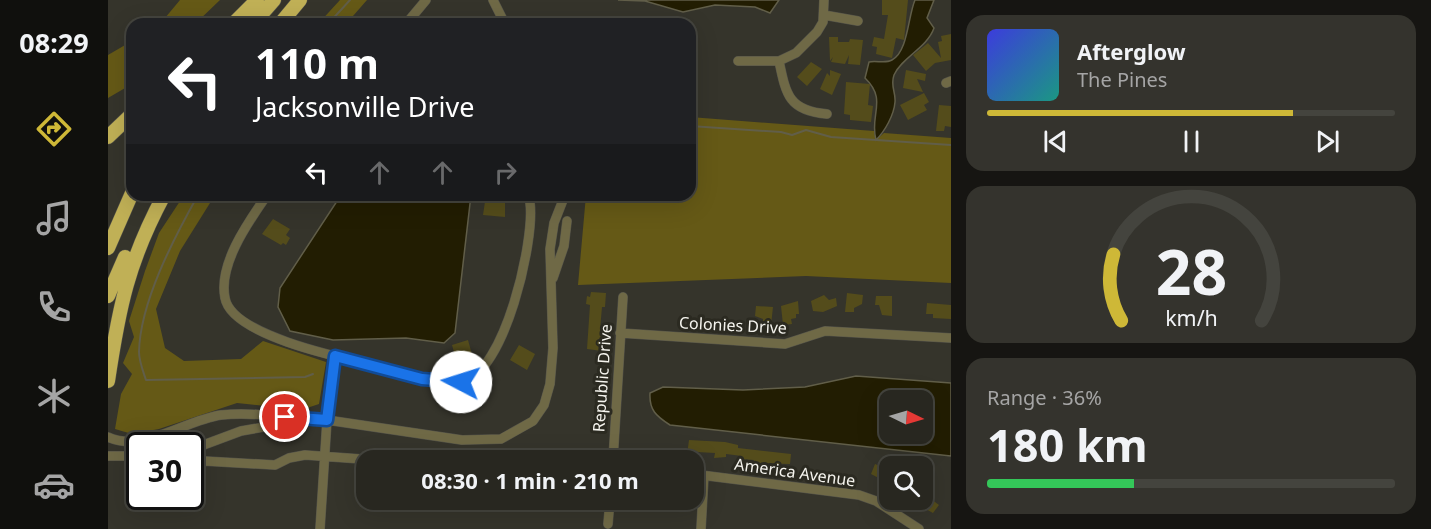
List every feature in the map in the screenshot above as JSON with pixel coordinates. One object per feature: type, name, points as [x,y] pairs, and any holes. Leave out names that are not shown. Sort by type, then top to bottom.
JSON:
[{"type":"highway","points":[[239,18],[257,0]]},
{"type":"highway","points":[[258,18],[274,0]]},
{"type":"highway","points":[[285,18],[300,0]]},
{"type":"highway","points":[[108,137],[126,120]]},
{"type":"highway","points":[[108,248],[129,201]]},
{"type":"highway","points":[[108,296],[153,201]]},
{"type":"highway","points":[[108,381],[118,310],[129,270],[161,201]]},
{"type":"street","points":[[411,18],[426,0]]},
{"type":"street","points":[[492,0],[502,18]]},
{"type":"street","points":[[738,61],[779,61],[796,53],[817,32],[824,15],[824,0]]},
{"type":"street","points":[[824,15],[858,21]]},
{"type":"street","points":[[779,61],[785,90],[791,102],[815,113],[827,114]]},
{"type":"street","points":[[264,201],[230,261],[224,297],[229,309],[259,331],[306,349],[422,379],[461,382],[471,378],[501,342],[524,261],[532,215],[530,203]]},
{"type":"street","points":[[108,437],[114,440],[142,440],[196,420],[223,415],[265,415],[327,420],[462,440],[501,439],[533,422],[544,405],[550,384],[553,348],[553,278],[550,268],[552,234],[563,201]]},
{"type":"street","points":[[553,278],[564,247],[567,220],[561,205]]},
{"type":"street","name":"Republic Drive","points":[[614,450],[623,297]]},
{"type":"street","name":"Colonies Drive","points":[[620,333],[775,344],[793,343],[825,331],[951,338]]},
{"type":"street","points":[[320,529],[327,420],[335,356]]},
{"type":"street","points":[[204,445],[241,431],[305,420]]},
{"type":"street","points":[[204,461],[275,465],[289,458],[305,455],[356,458]]},
{"type":"street","points":[[108,456],[126,456]]},
{"type":"street","name":"America Avenue","points":[[704,475],[859,495],[884,506],[913,528]]},
{"type":"street","points":[[608,524],[609,510]]},
{"type":"street","points":[[700,529],[701,510]]},
{"type":"shaded area","points":[[180,0],[220,0],[201,18],[165,18]]},
{"type":"shaded area","points":[[340,0],[367,0],[351,18],[324,18]]},
{"type":"shaded area","points":[[618,0],[779,0],[770,13],[755,7],[715,5],[683,12],[645,1]]},
{"type":"shaded area","points":[[915,0],[934,0],[927,18],[934,28],[926,41],[894,75],[893,112],[886,127],[876,140],[874,131],[877,101],[872,86],[865,78],[869,62],[889,61],[897,56],[904,42]]},
{"type":"shaded area","points":[[126,44],[126,88],[108,98],[108,55]]},
{"type":"shaded area","points":[[696,117],[874,131],[876,140],[884,133],[951,138],[951,283],[806,276],[578,285],[585,201],[696,201]]},
{"type":"shaded area","points":[[180,201],[211,201],[180,251],[156,309],[165,348],[184,361],[241,359],[263,341],[326,362],[319,404],[301,410],[237,403],[159,429],[126,432],[115,429],[121,394],[132,374],[123,363],[134,337],[129,321],[159,233]]},
{"type":"shaded area","points":[[337,201],[470,201],[455,333],[444,343],[406,338],[333,340],[290,331],[278,307],[280,288]]},
{"type":"shaded area","points":[[856,376],[951,383],[951,456],[670,425],[654,412],[650,399],[650,393],[663,387],[743,390],[805,387]]},
{"type":"building","points":[[882,0],[908,0],[904,40],[896,38],[892,58],[876,54],[877,47],[872,46],[874,37],[884,39],[888,15],[882,15]]},
{"type":"building","points":[[951,34],[951,60],[935,63],[926,71],[913,55],[928,43],[941,58],[938,42],[942,41],[941,36]]},
{"type":"building","points":[[829,37],[838,37],[838,42],[849,42],[850,39],[863,40],[860,65],[848,64],[849,55],[845,64],[831,62],[833,57],[830,61]]},
{"type":"building","points":[[811,62],[822,69],[807,86],[797,77]]},
{"type":"building","points":[[830,70],[841,74],[832,95],[820,89],[827,73],[830,76]]},
{"type":"building","points":[[906,70],[926,74],[925,81],[917,79],[923,92],[903,88]]},
{"type":"building","points":[[846,82],[870,84],[868,105],[873,106],[871,122],[850,120],[850,115],[844,114]]},
{"type":"building","points":[[924,93],[929,102],[924,105],[927,110],[908,120],[900,105]]},
{"type":"building","points":[[939,105],[951,106],[951,127],[945,126],[944,131],[936,131]]},
{"type":"building","points":[[485,201],[505,201],[505,217],[483,215]]},
{"type":"building","points":[[273,219],[290,229],[286,235],[290,238],[286,245],[283,243],[281,245],[262,234]]},
{"type":"building","points":[[591,292],[606,293],[600,330],[604,331],[602,351],[587,349],[590,305],[586,304],[587,296],[590,297]]},
{"type":"building","points":[[847,293],[863,295],[862,304],[854,308],[854,312],[845,312]]},
{"type":"building","points":[[824,295],[829,300],[836,298],[837,306],[823,312],[813,311],[811,301]]},
{"type":"building","points":[[876,296],[892,296],[892,316],[882,315],[879,305],[875,305]]},
{"type":"building","points":[[798,301],[799,314],[796,314],[796,318],[791,319],[792,324],[783,325],[781,306]]},
{"type":"building","points":[[927,303],[951,305],[951,319],[933,318],[933,314],[926,314]]},
{"type":"building","points":[[756,306],[773,307],[771,325],[763,324],[763,319],[755,316]]},
{"type":"building","points":[[468,340],[473,358],[466,360],[467,364],[458,366],[452,345]]},
{"type":"building","points":[[519,345],[535,354],[527,370],[510,360]]},
{"type":"building","points":[[689,440],[725,442],[738,445],[738,448],[791,454],[790,464],[753,463],[754,460],[741,459],[742,456],[726,454],[726,457],[714,458],[715,453],[688,450]]},
{"type":"building","points":[[875,464],[879,466],[879,478],[871,474]]},
{"type":"building","points":[[933,500],[939,505],[933,513],[927,510],[933,510]]},
{"type":"waterway","points":[[334,18],[350,0]]},
{"type":"waterway","points":[[696,126],[781,132],[792,135],[806,130],[831,137],[951,145]]},
{"type":"waterway","points":[[195,201],[169,250],[145,312],[139,352],[146,380],[305,377],[313,374]]},
{"type":"route","points":[[285,417],[327,420],[335,356],[422,379],[461,382]]}]
